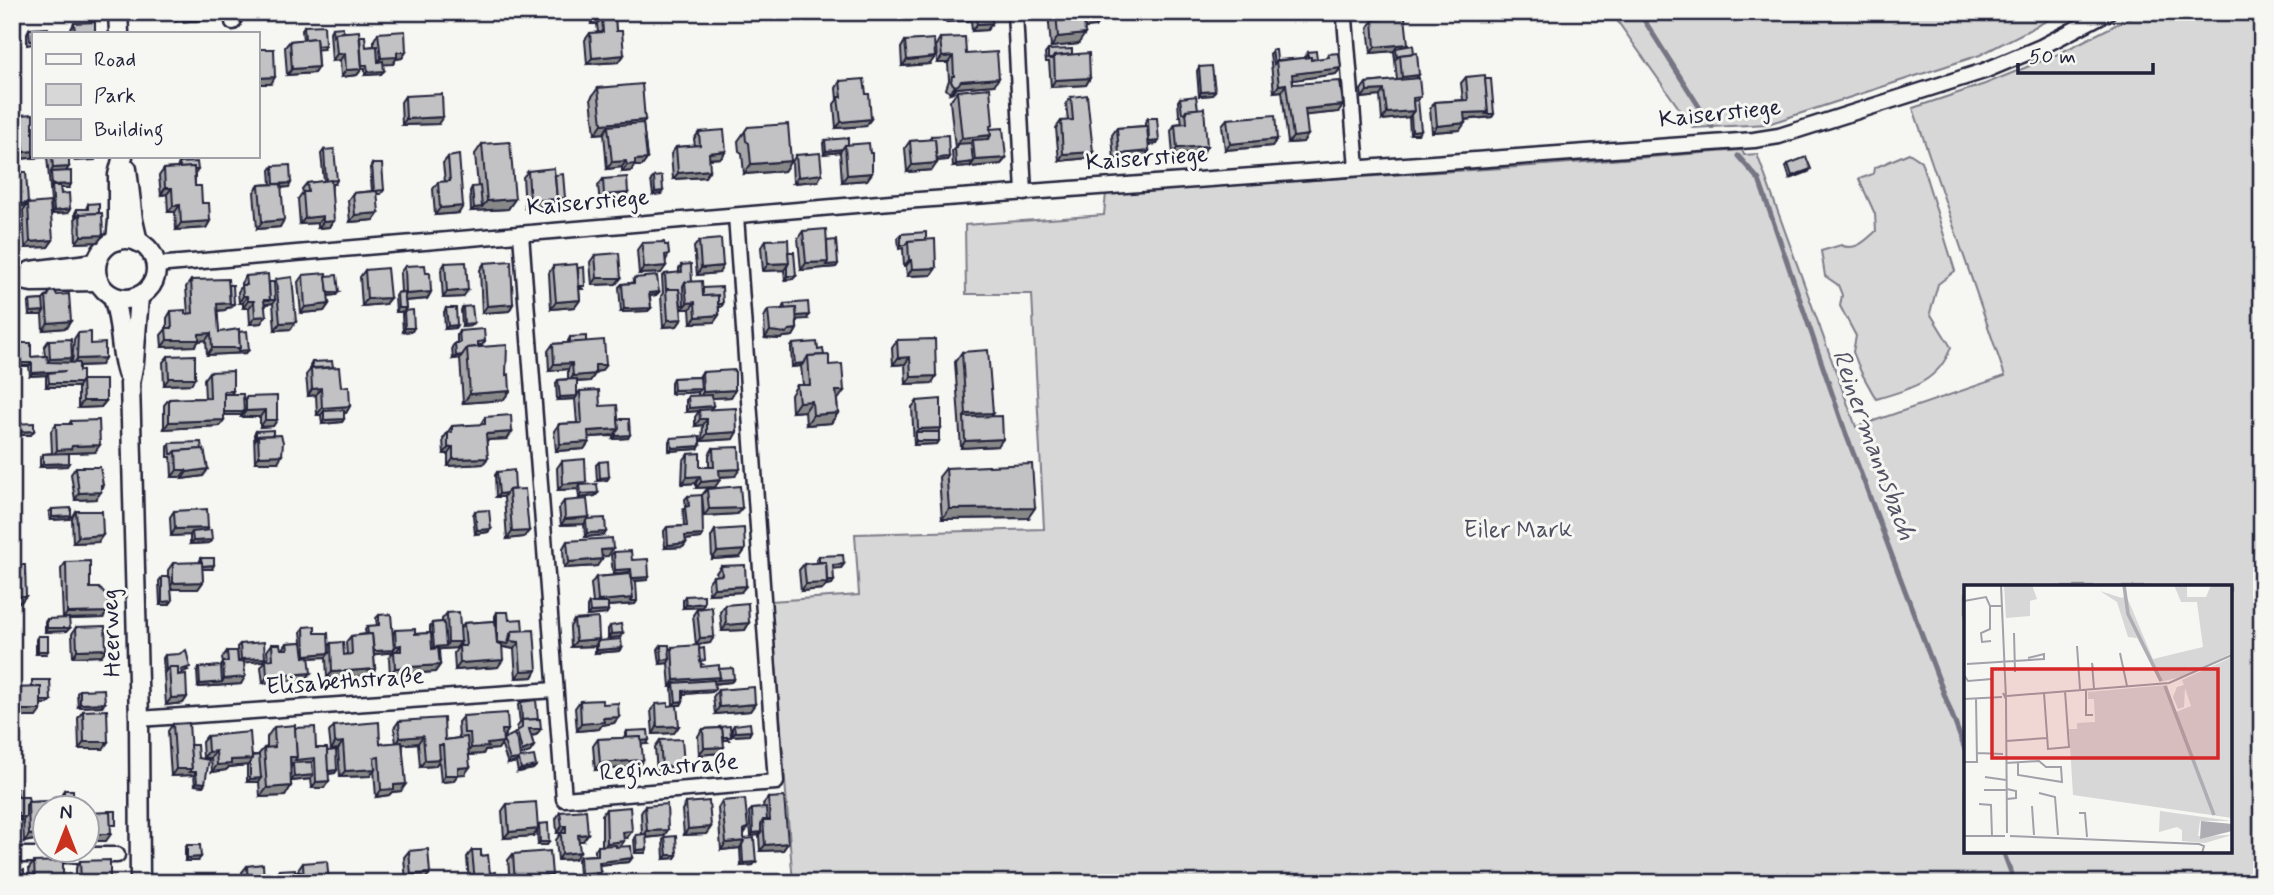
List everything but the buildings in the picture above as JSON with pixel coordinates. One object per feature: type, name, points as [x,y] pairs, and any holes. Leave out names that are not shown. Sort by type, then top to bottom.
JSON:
[{"type":"street","points":[[118,12],[119,32]]},
{"type":"street","points":[[1015,12],[1024,193]]},
{"type":"street","points":[[1342,12],[1345,19],[1357,168]]},
{"type":"street","name":"Kaiserstiege","points":[[156,265],[1024,193],[1779,136],[1984,71],[2041,47],[2108,12]]},
{"type":"street","points":[[116,241],[118,175],[123,158]]},
{"type":"street","points":[[123,158],[129,175],[138,242]]},
{"type":"street","name":"Reginastraße","points":[[521,234],[564,799],[776,782],[736,216]]},
{"type":"street","points":[[126,239],[138,242],[149,250],[156,265],[156,277],[150,288],[139,296],[120,300],[103,289],[97,272],[104,249],[116,241],[126,239]]},
{"type":"street","points":[[14,278],[30,271],[97,272]]},
{"type":"street","name":"Heerweg","points":[[139,296],[130,383],[141,883]]},
{"type":"street","name":"Heerweg","points":[[113,297],[120,322],[123,362],[130,383]]},
{"type":"street","name":"Elisabethstraße","points":[[139,719],[555,690]]},
{"type":"street","points":[[12,855],[117,855]]},
{"type":"green space","points":[[1611,12],[2064,12],[1980,55],[1768,124],[1693,128]]},
{"type":"green space","name":"Eiler Mark","points":[[2141,12],[2262,12],[2262,883],[793,883],[771,601],[859,595],[855,534],[1044,529],[1032,294],[966,294],[965,225],[1104,215],[1106,193],[1742,150],[1744,155],[1757,154],[1856,427],[2005,376],[1913,108],[1985,84],[2054,56]]},
{"type":"green space","points":[[1909,153],[1921,161],[1955,271],[1938,284],[1930,313],[1951,347],[1939,369],[1921,383],[1876,399],[1853,352],[1856,336],[1840,306],[1842,295],[1838,285],[1825,276],[1821,251],[1841,245],[1856,246],[1876,231],[1875,214],[1859,179],[1873,174],[1874,168]]},
{"type":"waterway","name":"Reinermannsbach","points":[[1639,12],[1712,127]]},
{"type":"waterway","name":"Reinermannsbach","points":[[1738,156],[1759,180],[1846,434],[1964,747]]},
{"type":"waterway","name":"Reinermannsbach","points":[[2004,853],[2015,883]]}]
